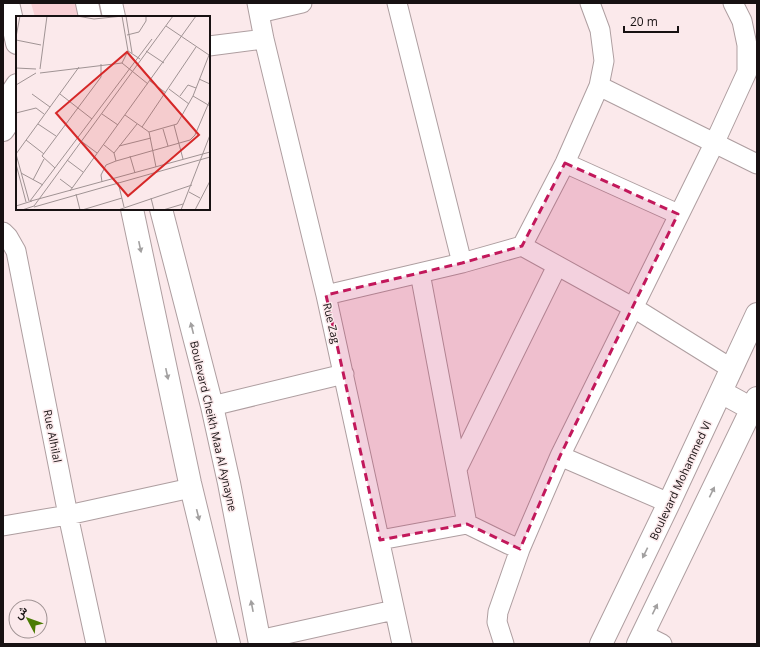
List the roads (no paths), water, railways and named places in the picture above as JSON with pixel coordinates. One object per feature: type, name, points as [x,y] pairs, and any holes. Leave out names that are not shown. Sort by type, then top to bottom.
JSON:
[{"type":"main road","points":[[8,3],[16,39]]},
{"type":"main road","points":[[87,3],[90,16]]},
{"type":"main road","points":[[111,3],[114,16]]},
{"type":"main road","points":[[3,106],[16,86]]},
{"type":"main road","points":[[3,130],[16,110]]},
{"type":"main road","points":[[132,210],[191,488],[229,644]]},
{"type":"main road","name":"Boulevard Cheikh Maa Al Aynayne","points":[[161,210],[212,406],[229,483],[259,642]]},
{"type":"main road","name":"Boulevard Mohammed VI","points":[[601,644],[669,504],[757,314]]},
{"type":"main road","points":[[640,639],[754,403],[720,392]]},
{"type":"street","points":[[258,8],[302,3]]},
{"type":"street","points":[[397,3],[462,263]]},
{"type":"street","points":[[522,246],[565,163],[599,86],[604,61],[600,30],[590,3]]},
{"type":"street","points":[[504,644],[496,622],[498,612],[520,549],[560,456],[634,308],[678,214],[714,144],[747,72],[747,45],[742,21],[733,3]]},
{"type":"street","name":"Rue Zag","points":[[258,8],[264,39],[344,374],[402,644]]},
{"type":"street","points":[[210,46],[264,39]]},
{"type":"street","points":[[599,86],[757,164]]},
{"type":"street","points":[[565,163],[678,214]]},
{"type":"street","name":"Rue Alhilal","points":[[3,232],[8,237],[16,251],[68,514],[96,644]]},
{"type":"street","points":[[326,295],[462,263],[522,246],[634,308],[732,369]]},
{"type":"street","points":[[457,469],[557,266]]},
{"type":"street","points":[[420,273],[467,524]]},
{"type":"street","points":[[212,406],[344,374]]},
{"type":"street","points":[[560,456],[669,504]]},
{"type":"street","points":[[3,526],[191,488]]},
{"type":"street","points":[[380,540],[467,524],[520,549]]},
{"type":"street","points":[[259,642],[394,610]]},
{"type":"street","points":[[640,639],[662,644]]}]
